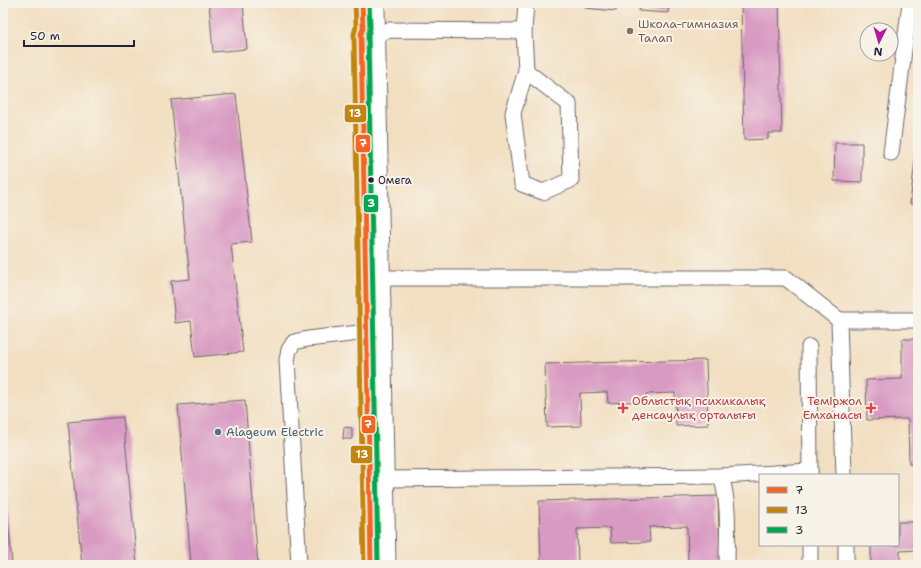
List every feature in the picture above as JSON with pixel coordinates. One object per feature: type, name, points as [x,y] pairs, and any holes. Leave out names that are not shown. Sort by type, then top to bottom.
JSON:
[{"type":"main road","points":[[362,3],[363,28],[368,35]]},
{"type":"main road","points":[[374,3],[368,35],[373,278],[385,479],[386,565]]},
{"type":"main road","points":[[371,565],[367,332],[373,278]]},
{"type":"street","points":[[526,3],[524,31],[526,71],[514,113],[522,184],[543,192],[571,180],[569,104],[526,71]]},
{"type":"street","points":[[892,153],[910,3]]},
{"type":"street","points":[[368,35],[389,30],[524,31]]},
{"type":"street","points":[[373,278],[786,278],[839,320],[918,320]]},
{"type":"street","points":[[839,320],[844,474]]},
{"type":"street","points":[[299,565],[288,360],[289,350],[294,342],[367,332]]},
{"type":"street","points":[[780,474],[810,473],[809,347]]},
{"type":"street","points":[[385,479],[759,475]]},
{"type":"street","points":[[721,476],[724,485],[728,524],[727,565]]},
{"type":"street","points":[[810,546],[810,565]]},
{"type":"street","points":[[846,546],[846,565]]},
{"type":"building","points":[[209,3],[243,3],[247,49],[213,52]]},
{"type":"building","points":[[585,3],[617,3],[616,11],[585,8]]},
{"type":"building","points":[[640,3],[669,3],[668,13],[639,11]]},
{"type":"building","points":[[741,3],[779,3],[782,133],[768,133],[768,139],[744,140]]},
{"type":"building","points":[[236,94],[252,242],[231,244],[243,352],[195,357],[191,321],[175,323],[171,281],[190,279],[171,100]]},
{"type":"building","points":[[835,143],[862,143],[862,182],[834,181]]},
{"type":"building","points":[[916,151],[918,152],[918,205],[910,204]]},
{"type":"building","points":[[902,339],[918,339],[918,464],[909,464],[908,419],[867,420],[866,380],[902,379]]},
{"type":"building","points":[[706,360],[708,425],[676,426],[675,393],[646,394],[646,401],[608,403],[607,392],[580,393],[581,426],[547,427],[545,364]]},
{"type":"building","points":[[245,400],[258,565],[191,565],[178,405]]},
{"type":"building","points":[[123,417],[137,565],[82,565],[68,422]]},
{"type":"building","points":[[344,427],[352,428],[352,439],[343,439]]},
{"type":"building","points":[[4,471],[12,565],[3,565]]},
{"type":"building","points":[[718,496],[720,565],[688,565],[687,526],[649,527],[650,542],[611,543],[610,528],[577,529],[578,565],[541,565],[539,501]]},
{"type":"building","points":[[899,522],[918,522],[918,550],[900,551],[900,565],[871,565],[871,546],[899,546]]},
{"type":"transit line","name":"13","points":[[355,3],[356,27],[354,34],[364,565]]},
{"type":"transit line","name":"7","points":[[362,3],[363,28],[361,34],[371,565]]},
{"type":"transit line","name":"3","points":[[369,3],[370,28],[368,35],[378,565]]},
{"type":"place","name":"Школа-гимназия Талап","points":[[630,31]]},
{"type":"place","name":"Омега","points":[[371,180]]},
{"type":"place","name":"Облыстық психикалық денсаулық орталығы","points":[[623,408]]},
{"type":"place","name":"Теміржол Емханасы","points":[[871,408]]},
{"type":"place","name":"Alageum Electric","points":[[218,432]]}]
